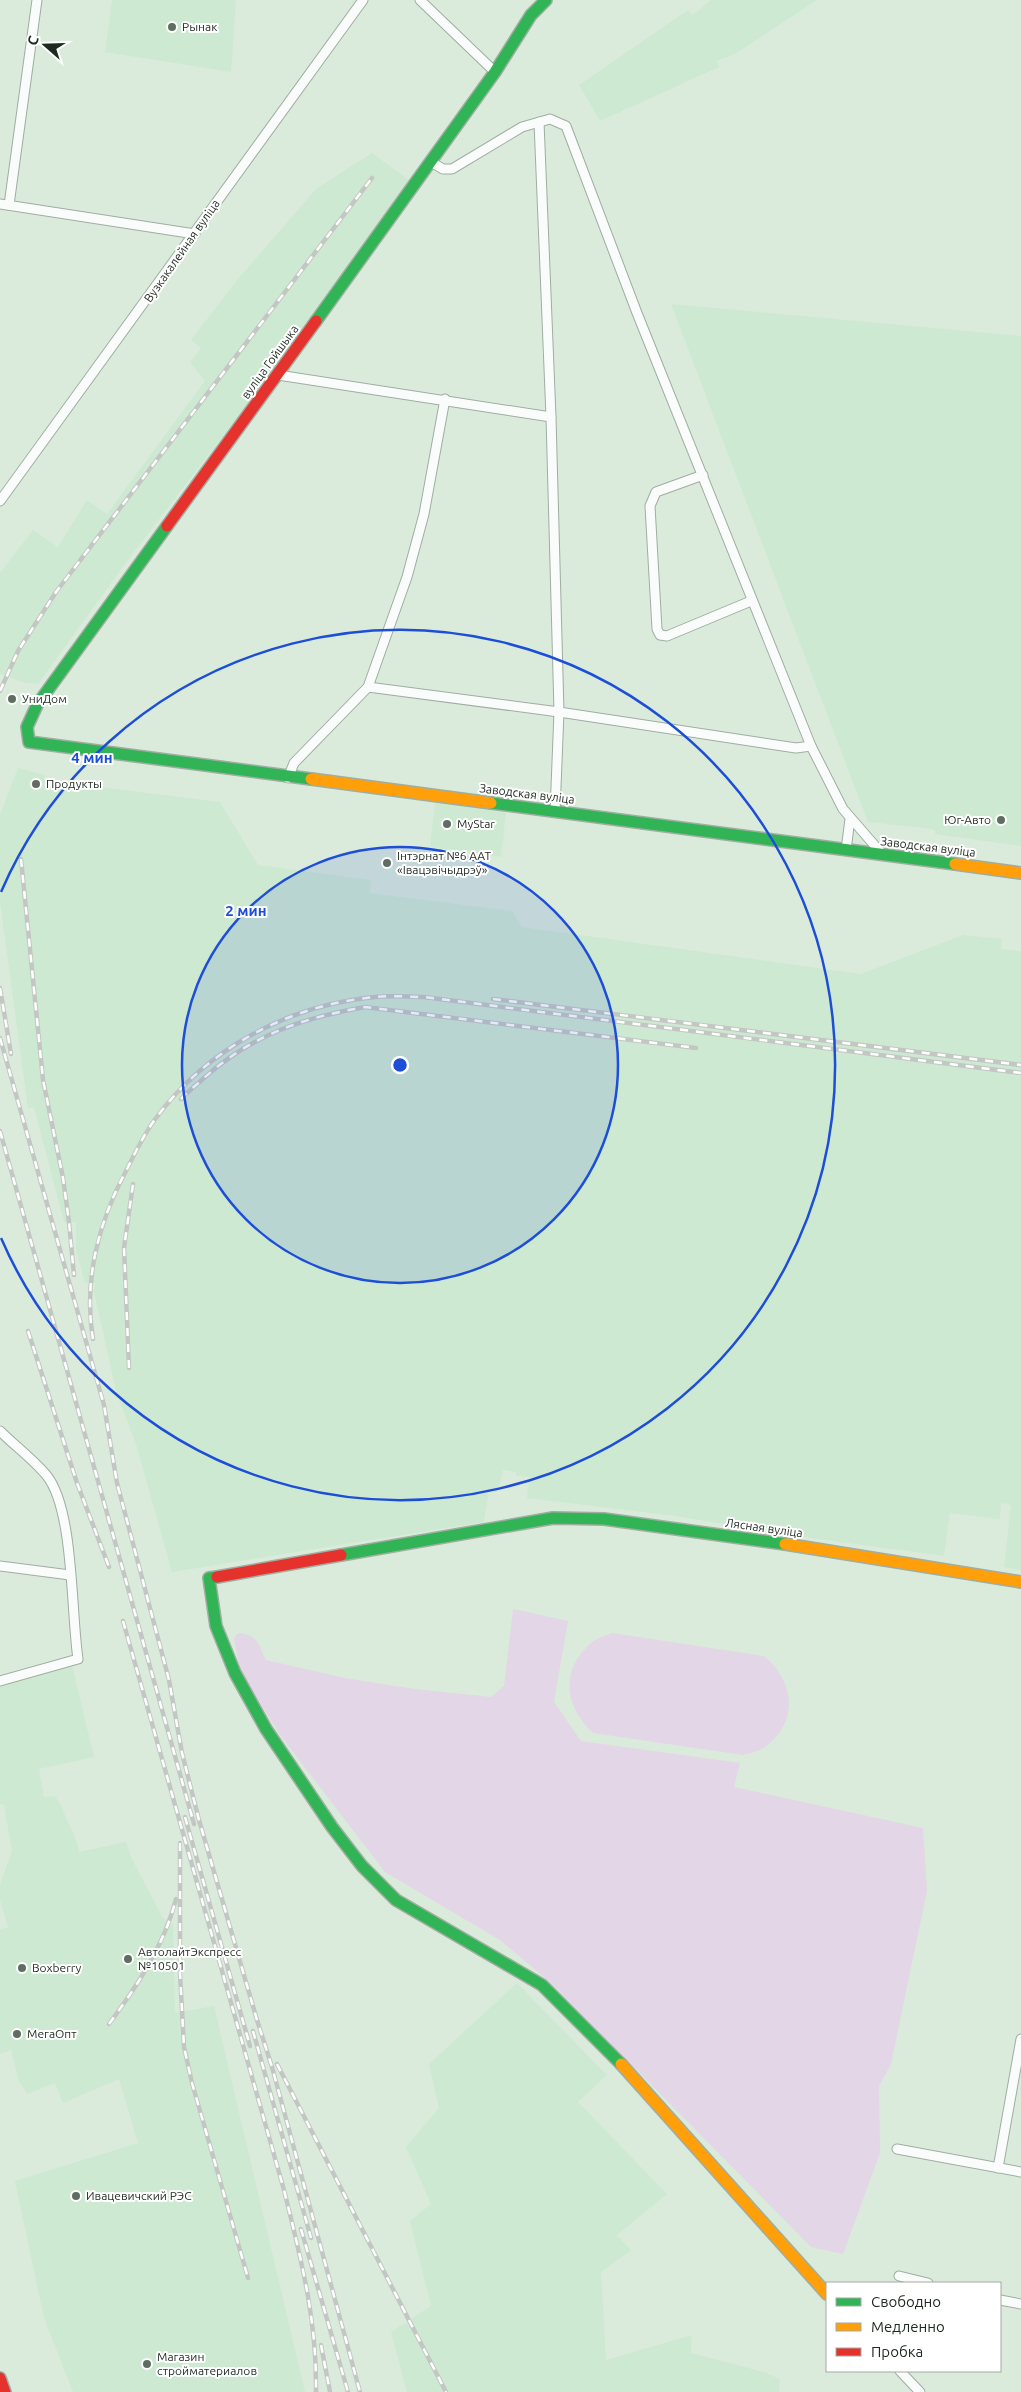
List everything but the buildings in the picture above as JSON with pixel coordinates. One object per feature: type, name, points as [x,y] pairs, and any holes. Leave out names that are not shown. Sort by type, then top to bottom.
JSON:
[{"type":"street","points":[[37,0],[4,204],[195,234]]},
{"type":"street","name":"Вузкакалейная вуліца","points":[[0,500],[195,234],[253,149],[363,0]]},
{"type":"street","name":"вуліца Гойшыка","points":[[29,742],[25,733],[29,718],[431,162],[495,72],[531,15],[546,0]]},
{"type":"street","points":[[425,2],[495,72]]},
{"type":"street","points":[[431,162],[442,169],[452,169],[522,127],[550,118],[566,126],[637,313],[703,475],[751,601],[811,746],[850,819],[883,855]]},
{"type":"street","points":[[539,122],[551,417],[559,712],[555,812]]},
{"type":"street","points":[[278,375],[444,399],[551,417]]},
{"type":"street","points":[[288,778],[294,763],[368,687],[407,577],[424,514],[444,399]]},
{"type":"street","points":[[703,475],[656,492],[652,497],[650,506],[657,629],[660,634],[667,636],[751,601]]},
{"type":"street","points":[[368,687],[559,712],[796,748],[811,746]]},
{"type":"street","name":"Заводская вуліца","points":[[29,742],[288,778],[1021,873]]},
{"type":"street","points":[[846,850],[850,819]]},
{"type":"street","points":[[0,1431],[48,1477],[56,1494],[68,1537],[78,1659],[0,1681]]},
{"type":"street","points":[[0,1443],[14,1445]]},
{"type":"street","name":"Лясная вуліца","points":[[826,2293],[610,2052],[542,1985],[396,1900],[362,1866],[332,1826],[266,1729],[234,1673],[216,1626],[209,1578],[553,1518],[604,1519],[796,1546],[1021,1582]]},
{"type":"street","points":[[0,1566],[70,1575]]},
{"type":"street","points":[[998,2168],[1021,2039]]},
{"type":"street","points":[[897,2149],[1021,2172]]},
{"type":"street","points":[[899,2276],[924,2282]]},
{"type":"street","points":[[1001,2300],[1021,2304]]},
{"type":"street","points":[[901,2372],[920,2392]]},
{"type":"street","points":[[0,2378],[5,2392]]},
{"type":"shaded area","name":"Рынак","points":[[112,0],[236,0],[231,72],[105,52]]},
{"type":"shaded area","points":[[711,0],[817,0],[735,54],[716,61],[719,67],[600,121],[579,85],[688,10],[693,15]]},
{"type":"shaded area","points":[[372,153],[409,180],[241,412],[125,564],[38,684],[26,683],[0,674],[0,573],[33,530],[58,547],[87,500],[107,514],[205,381],[190,362],[201,348],[191,340],[238,279],[316,189]]},
{"type":"shaded area","points":[[671,304],[1021,336],[1021,846],[935,834],[935,830],[926,828],[868,822]]},
{"type":"shaded area","points":[[18,768],[45,775],[44,780],[220,802],[258,865],[371,880],[370,893],[512,911],[522,927],[861,974],[963,935],[1002,939],[1001,949],[1021,951],[1021,1570],[1004,1567],[1011,1505],[1001,1503],[1000,1519],[950,1513],[944,1556],[810,1538],[675,1516],[527,1498],[529,1477],[516,1476],[516,1472],[503,1470],[498,1492],[489,1491],[484,1522],[172,1572],[136,1444],[117,1395],[94,1292],[95,1283],[85,1283],[76,1250],[76,1222],[64,1222],[34,1107],[28,1108],[0,902],[0,815]]},
{"type":"shaded area","points":[[435,802],[506,813],[501,857],[430,847]]},
{"type":"shaded area","points":[[513,1609],[568,1621],[554,1702],[581,1741],[740,1763],[734,1787],[923,1828],[927,1891],[891,2064],[879,2086],[880,2153],[843,2254],[811,2247],[551,1983],[500,1940],[385,1872],[280,1735],[247,1682],[239,1664],[234,1638],[238,1633],[250,1635],[259,1645],[266,1660],[345,1678],[415,1689],[491,1697],[504,1686]]},
{"type":"shaded area","points":[[612,1633],[764,1656],[782,1677],[787,1689],[788,1713],[784,1725],[776,1737],[765,1747],[743,1755],[593,1733],[583,1722],[571,1700],[570,1676],[581,1654],[591,1643],[598,1638]]},
{"type":"shaded area","points":[[72,1665],[94,1757],[39,1769],[44,1797],[55,1796],[77,1842],[79,1852],[126,1842],[132,1859],[163,1918],[173,1924],[175,2013],[214,2006],[305,2392],[73,2392],[44,2318],[15,2181],[138,2143],[119,2079],[63,2103],[55,2083],[27,2094],[19,2081],[11,2050],[0,2054],[0,1930],[8,1927],[0,1900],[0,1884],[12,1851],[4,1805],[0,1804],[0,1686]]},
{"type":"shaded area","points":[[517,1983],[607,2075],[578,2102],[667,2194],[617,2235],[631,2250],[601,2272],[606,2360],[692,2335],[691,2353],[764,2372],[780,2379],[779,2392],[407,2392],[391,2332],[431,2306],[410,2221],[431,2204],[406,2147],[439,2108],[429,2064]]},
{"type":"railway","points":[[0,691],[18,651],[56,592],[372,178]]},
{"type":"railway","points":[[21,859],[43,1080],[63,1178],[74,1275]]},
{"type":"railway","points":[[0,988],[11,1054]]},
{"type":"railway","points":[[93,1339],[90,1295],[92,1274],[101,1231],[116,1190],[152,1124],[177,1093],[225,1051],[253,1034],[282,1020],[312,1009],[375,997],[424,997],[1021,1073]]},
{"type":"railway","points":[[493,999],[1021,1065]]},
{"type":"railway","points":[[181,1099],[222,1063],[259,1040],[299,1023],[342,1011],[365,1007],[696,1048]]},
{"type":"railway","points":[[0,1038],[104,1405],[117,1483],[169,1680],[182,1753],[199,1820],[272,2067],[360,2392]]},
{"type":"railway","points":[[0,1131],[194,1824]]},
{"type":"railway","points":[[129,1368],[124,1248],[133,1184]]},
{"type":"railway","points":[[28,1331],[77,1483],[109,1567]]},
{"type":"railway","points":[[123,1621],[284,2190],[302,2265],[311,2314],[316,2365],[316,2392]]},
{"type":"railway","points":[[185,1817],[250,2046]]},
{"type":"railway","points":[[180,1843],[180,1973],[184,2047],[192,2083],[248,2278]]},
{"type":"railway","points":[[109,2024],[130,1995],[157,1949],[176,1899]]},
{"type":"railway","points":[[253,2031],[311,2238]]},
{"type":"railway","points":[[277,2064],[446,2392]]},
{"type":"railway","points":[[301,2229],[348,2392]]},
{"type":"railway","points":[[321,2345],[330,2392]]},
{"type":"traffic: fast","points":[[316,321],[495,72],[531,15],[546,0]]},
{"type":"traffic: fast","points":[[167,526],[37,705],[27,727],[29,742],[311,779]]},
{"type":"traffic: fast","points":[[491,803],[955,864]]},
{"type":"traffic: fast","points":[[341,1555],[553,1518],[604,1519],[785,1544]]},
{"type":"traffic: fast","points":[[217,1577],[209,1578],[216,1626],[235,1673],[266,1729],[332,1827],[362,1866],[396,1900],[542,1985],[621,2064]]},
{"type":"traffic: slow","points":[[311,779],[491,803]]},
{"type":"traffic: slow","points":[[955,864],[1021,873]]},
{"type":"traffic: slow","points":[[785,1544],[1021,1582]]},
{"type":"traffic: slow","points":[[621,2064],[826,2293]]},
{"type":"traffic: jam","points":[[167,526],[316,321]]},
{"type":"traffic: jam","points":[[217,1577],[341,1555]]},
{"type":"traffic: jam","points":[[0,2378],[5,2392]]},
{"type":"place","name":"Рынак","points":[[172,27]]},
{"type":"place","name":"УниДом","points":[[12,699]]},
{"type":"place","name":"Продукты","points":[[36,784]]},
{"type":"place","name":"Юг-Авто","points":[[1001,820]]},
{"type":"place","name":"MyStar","points":[[447,824]]},
{"type":"place","name":"Інтэрнат №6 ААТ «Івацэвічыдрэў»","points":[[387,863]]},
{"type":"place","name":"АвтолайтЭкспресс №10501","points":[[128,1959]]},
{"type":"place","name":"Boxberry","points":[[22,1968]]},
{"type":"place","name":"МегаОпт","points":[[17,2034]]},
{"type":"place","name":"Ивацевичский РЭС","points":[[76,2196]]},
{"type":"place","name":"Магазин стройматериалов","points":[[147,2364]]}]
